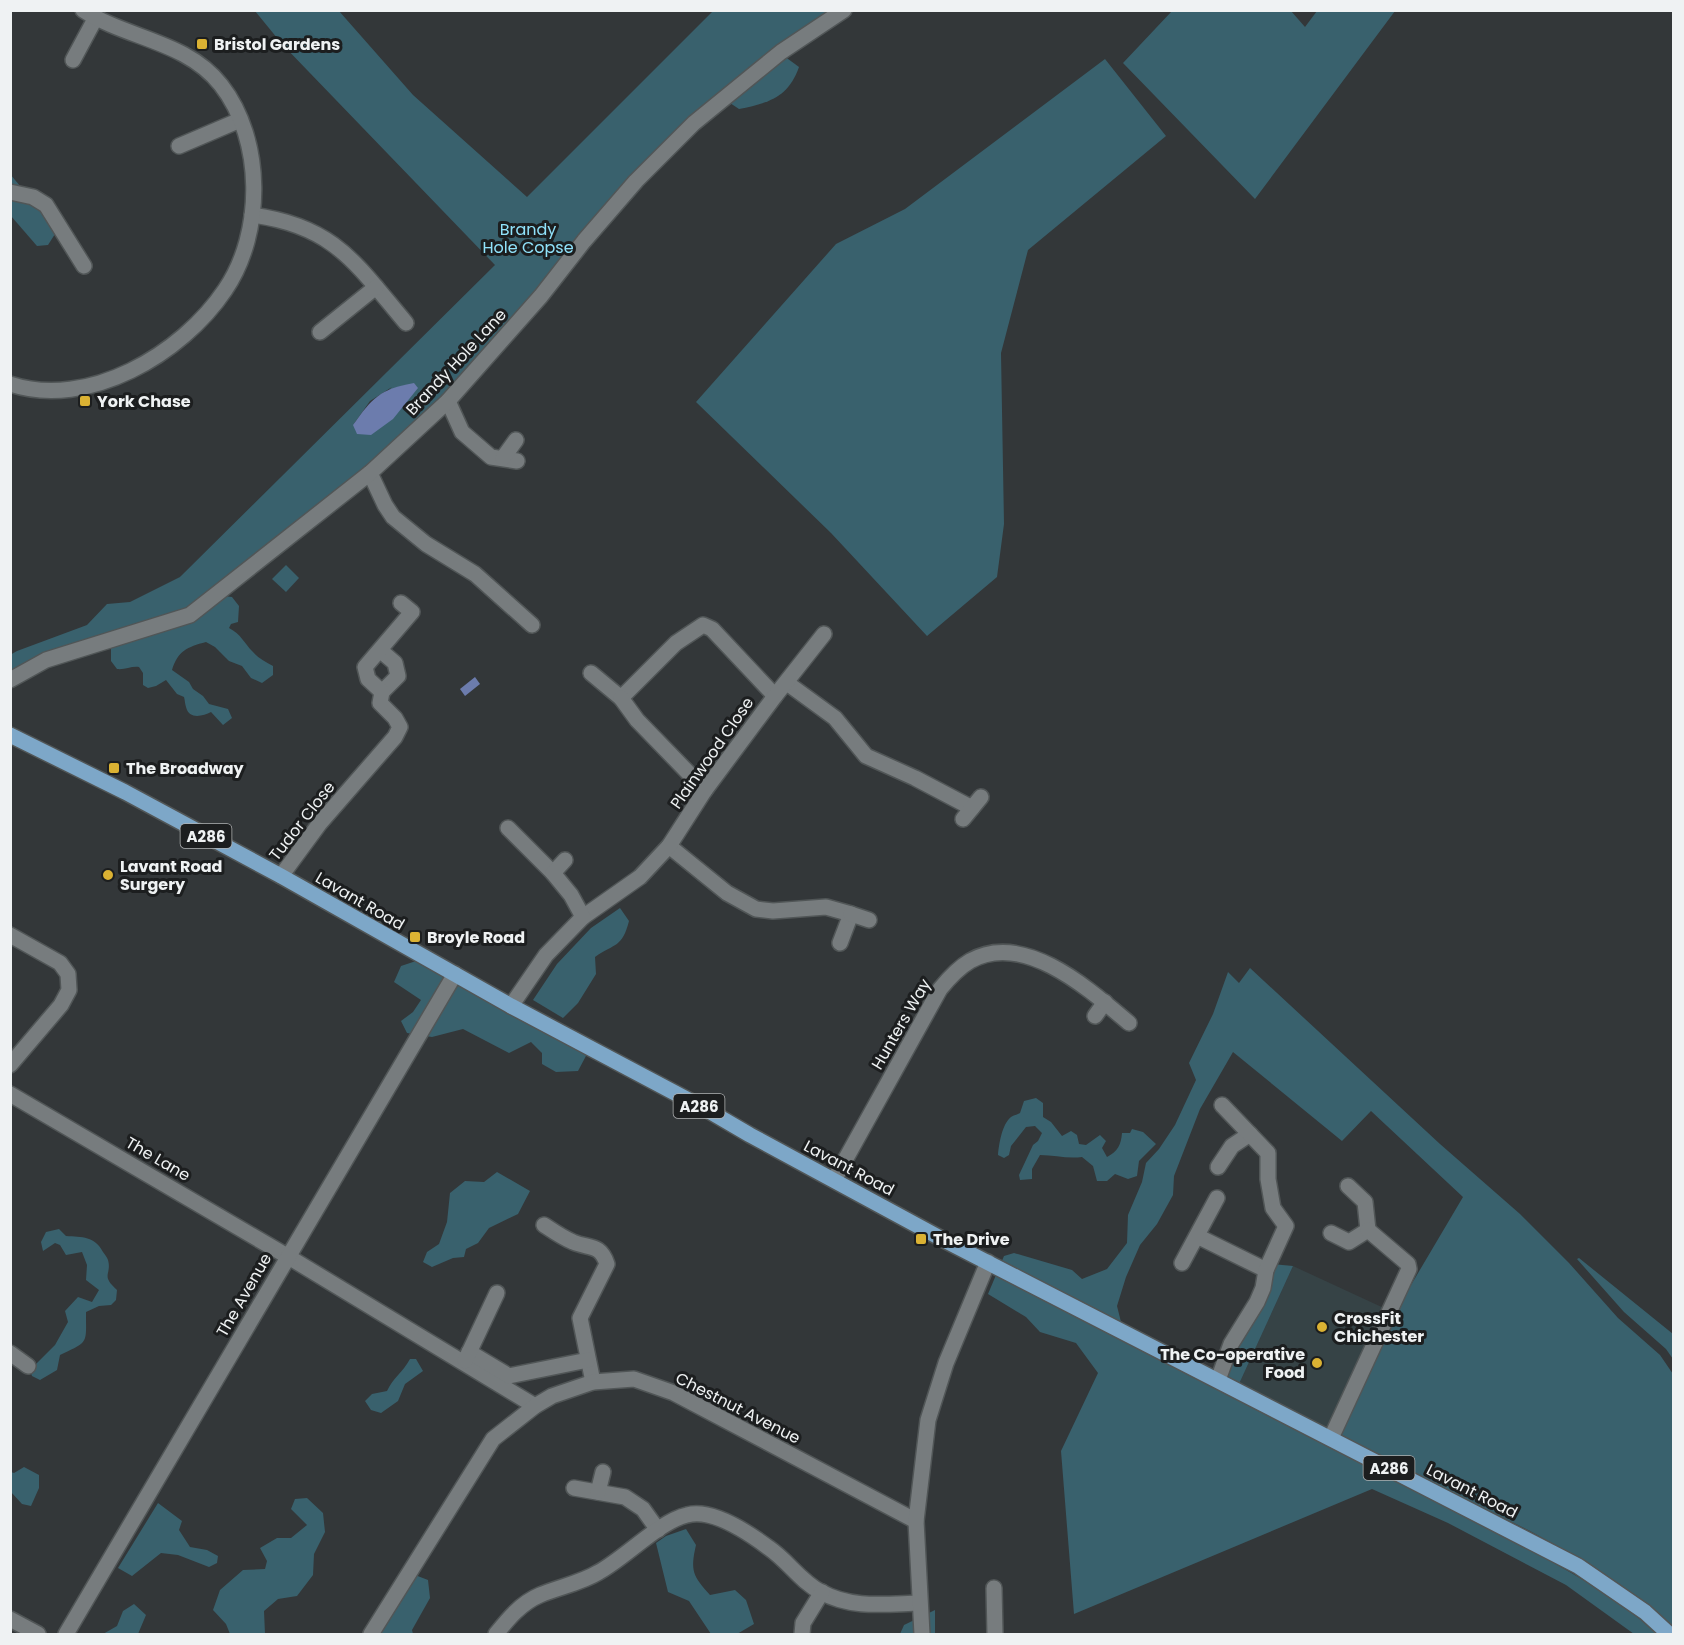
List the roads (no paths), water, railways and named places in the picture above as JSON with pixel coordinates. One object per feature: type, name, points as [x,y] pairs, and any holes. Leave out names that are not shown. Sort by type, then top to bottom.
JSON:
[{"type":"main road","name":"Lavant Road","points":[[13,739],[125,792],[281,876],[511,1006],[987,1262],[1578,1566],[1645,1612],[1669,1635]]},
{"type":"street","name":"Brandy Hole Lane","points":[[10,680],[46,660],[190,615],[370,473],[448,401],[514,327],[584,241],[636,182],[694,123],[781,52],[844,10]]},
{"type":"street","points":[[10,384],[39,392],[75,390],[124,374],[160,353],[197,323],[225,290],[240,259],[252,215],[254,171],[251,152],[240,120],[220,84],[203,68],[184,54],[89,15],[73,60]]},
{"type":"street","points":[[179,146],[240,120]]},
{"type":"street","points":[[10,192],[33,197],[46,205],[84,266]]},
{"type":"street","points":[[252,215],[276,218],[317,233],[332,242],[376,287],[406,323]]},
{"type":"street","points":[[320,332],[376,287]]},
{"type":"street","points":[[448,401],[462,432],[491,457],[510,460],[516,440]]},
{"type":"street","points":[[370,473],[393,517],[418,538],[475,574],[532,625]]},
{"type":"street","name":"Tudor Close","points":[[281,876],[320,823],[395,737],[400,727],[395,718],[380,703],[382,692],[368,679],[365,667],[412,612],[401,603]]},
{"type":"street","points":[[621,698],[676,643],[703,625],[712,629],[775,696]]},
{"type":"street","name":"Plainwood Close","points":[[511,1006],[546,955],[583,917],[640,877],[669,846],[705,790],[824,634]]},
{"type":"street","points":[[381,651],[395,663],[398,675],[382,692]]},
{"type":"street","points":[[591,673],[621,698],[637,720],[705,790]]},
{"type":"street","points":[[787,682],[836,718],[866,756],[915,778],[972,808]]},
{"type":"street","name":"Tudor Close","points":[[339,777],[351,788]]},
{"type":"street","points":[[508,828],[553,873],[571,895],[583,917]]},
{"type":"street","points":[[669,846],[727,893],[756,909],[772,911],[826,908],[869,920]]},
{"type":"street","points":[[553,873],[565,860]]},
{"type":"street","points":[[840,943],[851,914]]},
{"type":"street","points":[[10,935],[60,963],[68,974],[69,990],[61,1005],[10,1065]]},
{"type":"street","name":"Hunters Way","points":[[834,1180],[940,989],[955,972],[973,960],[997,952],[1026,954],[1059,970],[1105,1002],[1129,1023]]},
{"type":"street","name":"The Avenue","points":[[66,1635],[455,974]]},
{"type":"street","points":[[1095,1016],[1105,1002]]},
{"type":"street","name":"The Lane","points":[[10,1094],[287,1256]]},
{"type":"street","points":[[1218,1380],[1231,1344],[1257,1302],[1263,1288],[1266,1270],[1286,1226],[1273,1208],[1268,1179],[1268,1153],[1222,1105]]},
{"type":"street","points":[[1218,1167],[1232,1146],[1250,1134]]},
{"type":"street","points":[[1331,1438],[1409,1269],[1408,1264],[1368,1230],[1365,1202],[1348,1186]]},
{"type":"street","points":[[1182,1263],[1217,1198]]},
{"type":"street","points":[[544,1225],[575,1243],[590,1245],[604,1254],[607,1264],[580,1317],[593,1382]]},
{"type":"street","points":[[1331,1233],[1349,1242],[1368,1230]]},
{"type":"street","points":[[1197,1236],[1266,1270]]},
{"type":"street","points":[[287,1256],[467,1357],[509,1376],[588,1360]]},
{"type":"street","points":[[922,1635],[916,1521],[928,1420],[946,1364],[987,1262]]},
{"type":"street","points":[[467,1357],[497,1293]]},
{"type":"street","points":[[467,1357],[535,1406]]},
{"type":"street","name":"Chestnut Avenue","points":[[370,1635],[493,1439],[535,1406],[552,1396],[593,1382],[634,1380],[674,1393],[916,1521]]},
{"type":"street","points":[[598,1492],[603,1472]]},
{"type":"street","points":[[574,1488],[625,1497],[643,1509],[658,1530]]},
{"type":"street","points":[[496,1635],[512,1614],[537,1596],[597,1574],[623,1558],[658,1530],[686,1515],[708,1514],[726,1521],[770,1548],[802,1580],[843,1601],[862,1605],[919,1603]]},
{"type":"street","points":[[994,1588],[995,1635]]},
{"type":"street","points":[[802,1635],[803,1623],[822,1592]]},
{"type":"street","points":[[10,1619],[38,1635]]},
{"type":"water","points":[[414,383],[418,388],[393,419],[371,435],[357,434],[353,425],[372,401],[393,388]]},
{"type":"water","points":[[475,677],[480,684],[465,696],[460,689]]},
{"type":"place","name":"Bristol Gardens","points":[[202,44]]},
{"type":"place","name":"York Chase","points":[[85,401]]},
{"type":"place","name":"The Broadway","points":[[114,768]]},
{"type":"place","name":"Lavant Road Surgery","points":[[108,875]]},
{"type":"place","name":"Broyle Road","points":[[415,937]]},
{"type":"place","name":"The Drive","points":[[921,1239]]},
{"type":"place","name":"CrossFit Chichester","points":[[1322,1327]]},
{"type":"place","name":"The Co-operative Food","points":[[1317,1363]]},
{"type":"park label","name":"Brandy Hole Copse","points":[[528,238]]}]
